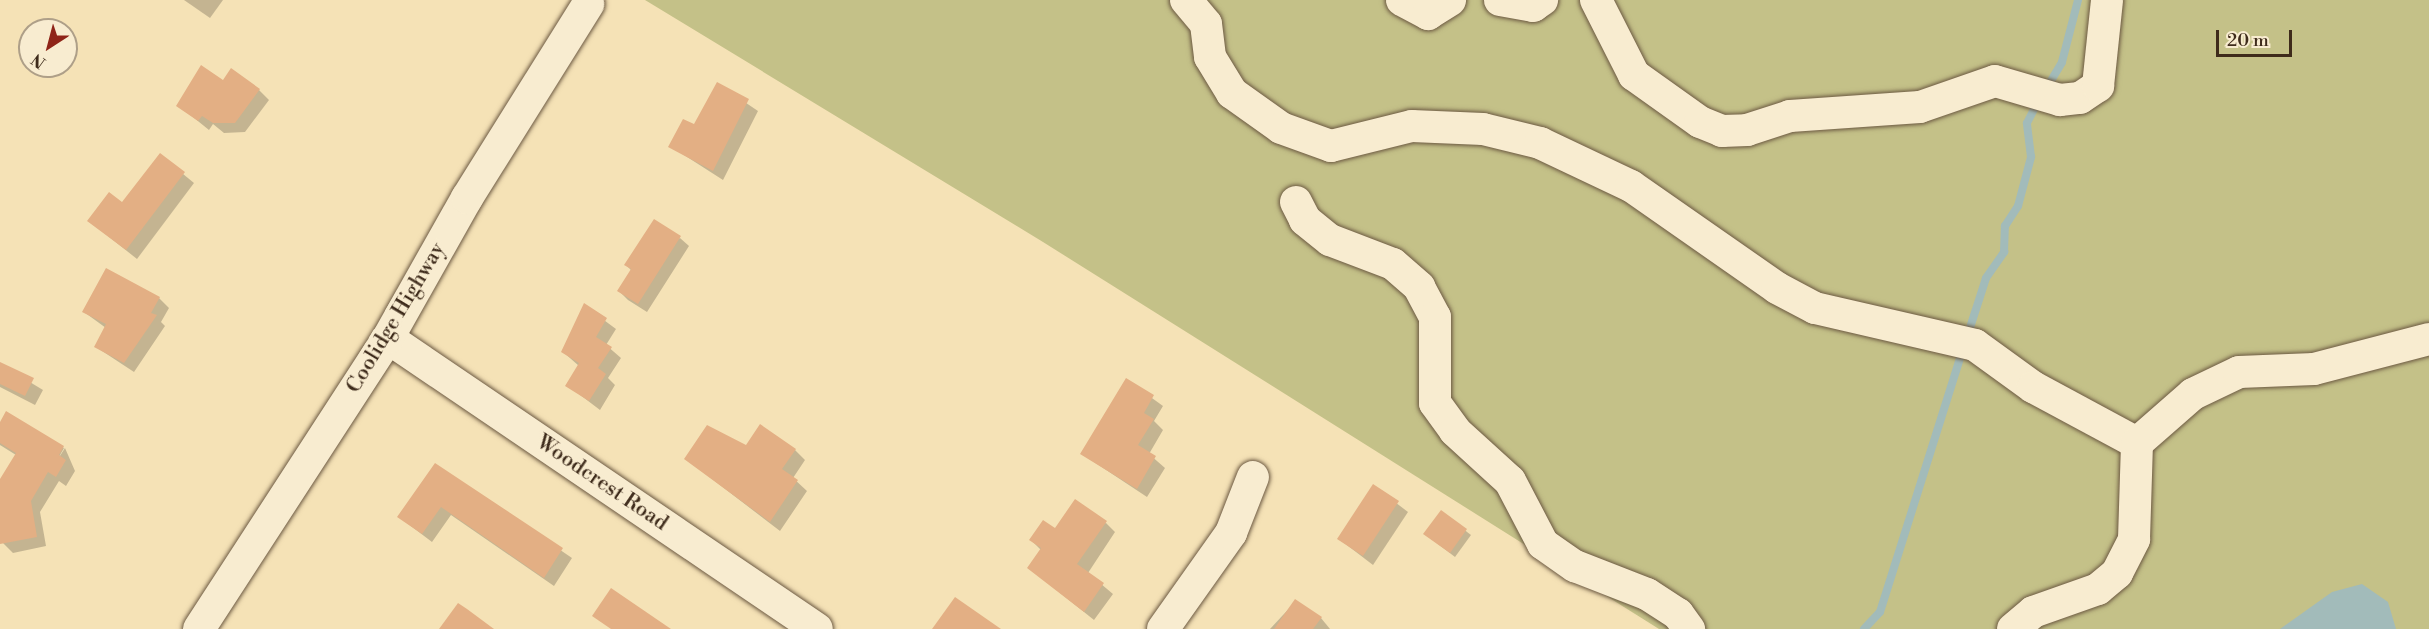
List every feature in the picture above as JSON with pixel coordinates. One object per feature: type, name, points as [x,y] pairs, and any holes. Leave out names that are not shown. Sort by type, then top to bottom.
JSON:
[{"type":"street","points":[[1186,0],[1206,24],[1210,57],[1232,93],[1281,128],[1331,146],[1412,126],[1483,129],[1540,143],[1631,186],[1777,288],[1815,308],[1960,340],[2033,387],[2137,443]]},
{"type":"street","points":[[1402,0],[1428,14],[1450,0]]},
{"type":"street","points":[[1500,0],[1533,6],[1542,0]]},
{"type":"street","points":[[1596,0],[1634,75],[1700,122],[1722,131],[1747,130],[1790,116],[1920,107],[1995,81],[2080,98],[2098,86],[2107,0]]},
{"type":"street","name":"Coolidge Highway","points":[[199,629],[388,338],[467,198],[588,4]]},
{"type":"street","points":[[1296,202],[1305,220],[1330,240],[1394,264],[1419,287],[1435,317],[1435,403],[1455,431],[1510,481],[1543,544],[1575,566],[1647,594],[1678,614],[1689,629]]},
{"type":"street","name":"Woodcrest Road","points":[[388,338],[817,629]]},
{"type":"street","points":[[2013,629],[2033,612],[2098,589],[2127,558],[2138,514],[2137,443],[2167,414],[2218,379],[2239,372],[2314,369],[2429,339]]},
{"type":"street","points":[[1162,629],[1231,533],[1253,477]]},
{"type":"shaded area","points":[[645,0],[2429,0],[2429,629],[1659,629],[1043,242]]},
{"type":"water","points":[[2362,584],[2388,602],[2396,629],[2280,629],[2332,592]]},
{"type":"building","points":[[201,65],[223,80],[231,68],[260,89],[235,123],[213,123],[202,116],[198,121],[176,106]]},
{"type":"building","points":[[717,82],[749,99],[713,171],[668,147],[683,119],[694,124]]},
{"type":"building","points":[[160,153],[185,172],[126,250],[87,221],[109,192],[122,202]]},
{"type":"building","points":[[654,219],[681,236],[638,304],[617,291],[631,269],[624,265]]},
{"type":"building","points":[[106,268],[160,297],[151,313],[157,315],[124,363],[94,347],[106,324],[82,312]]},
{"type":"building","points":[[584,303],[607,318],[596,337],[612,347],[598,368],[606,374],[589,401],[565,386],[579,363],[561,352]]},
{"type":"building","points":[[0,362],[34,378],[25,396],[0,384]]},
{"type":"building","points":[[1126,378],[1154,395],[1144,413],[1154,419],[1138,445],[1156,456],[1137,489],[1080,454]]},
{"type":"building","points":[[6,411],[64,446],[59,455],[66,460],[56,477],[48,472],[31,501],[37,537],[0,544],[0,479],[16,453],[0,443],[0,422]]},
{"type":"building","points":[[760,424],[796,449],[782,469],[798,480],[770,522],[684,459],[707,425],[746,445]]},
{"type":"building","points":[[435,463],[563,548],[544,578],[441,507],[422,534],[397,517]]},
{"type":"building","points":[[1373,484],[1399,501],[1363,556],[1337,539]]},
{"type":"building","points":[[1075,499],[1107,521],[1077,564],[1104,583],[1084,612],[1027,568],[1041,548],[1029,540],[1043,520],[1055,528]]},
{"type":"building","points":[[1441,510],[1467,529],[1450,553],[1423,534]]},
{"type":"building","points":[[611,588],[671,629],[611,629],[592,616]]},
{"type":"building","points":[[955,597],[1001,629],[932,629]]},
{"type":"building","points":[[1295,599],[1322,617],[1313,629],[1274,629]]},
{"type":"building","points":[[458,603],[467,609],[494,629],[439,629]]},
{"type":"waterway","points":[[2046,89],[2062,62],[2078,0]]},
{"type":"waterway","points":[[1967,337],[1986,278],[2004,252],[2005,226],[2018,206],[2031,157],[2027,123],[2038,101]]},
{"type":"waterway","points":[[1864,629],[1880,612],[1963,349]]}]
